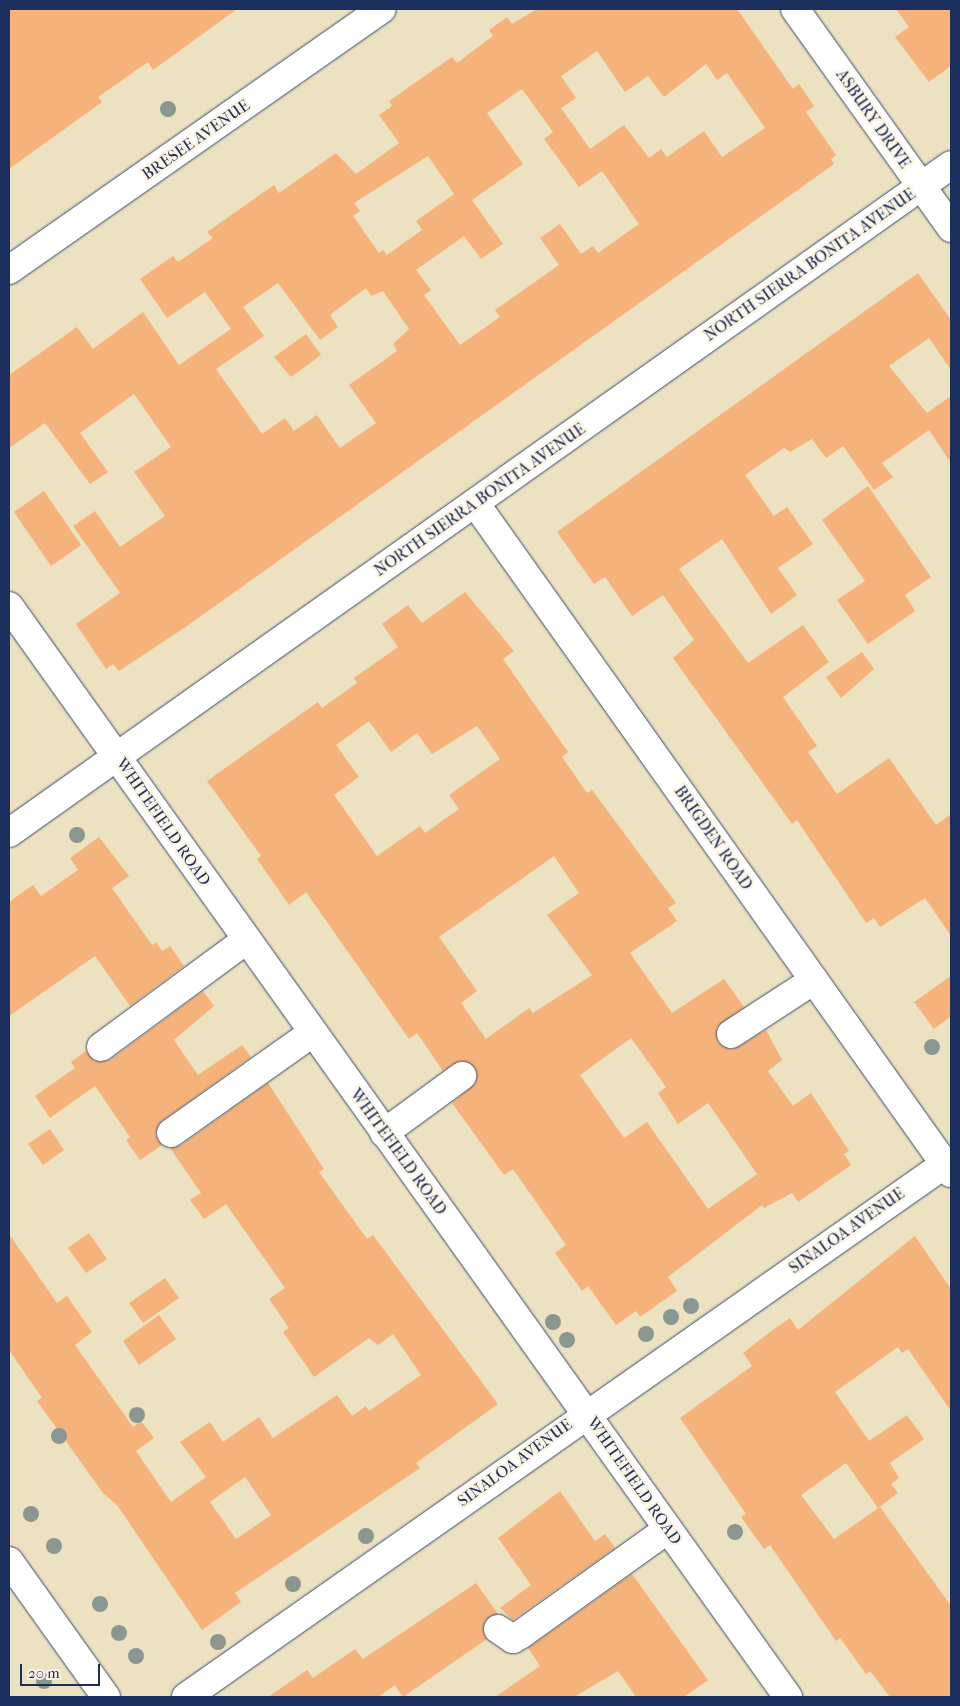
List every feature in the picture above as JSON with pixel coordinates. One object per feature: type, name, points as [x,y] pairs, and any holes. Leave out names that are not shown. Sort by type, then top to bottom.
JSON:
[{"type":"street","name":"BRESEE AVENUE","points":[[9,270],[382,9]]},
{"type":"street","name":"ASBURY DRIVE","points":[[796,9],[951,228]]},
{"type":"street","name":"NORTH SIERRA BONITA AVENUE","points":[[9,833],[951,165]]},
{"type":"street","name":"BRIGDEN ROAD","points":[[475,503],[948,1168]]},
{"type":"street","name":"WHITEFIELD ROAD","points":[[9,606],[312,1033],[586,1412],[788,1697]]},
{"type":"street","points":[[101,1047],[246,940]]},
{"type":"street","points":[[730,1034],[814,980]]},
{"type":"street","points":[[171,1133],[312,1033]]},
{"type":"street","points":[[384,1132],[462,1076]]},
{"type":"street","name":"SINALOA AVENUE","points":[[186,1697],[586,1412],[948,1168]]},
{"type":"street","points":[[498,1629],[512,1640],[668,1529]]},
{"type":"street","points":[[9,1561],[106,1697]]},
{"type":"building","points":[[9,9],[237,9],[153,70],[148,62],[98,97],[102,102],[9,169]]},
{"type":"building","points":[[537,9],[737,9],[793,89],[799,84],[814,106],[806,112],[836,155],[831,159],[834,164],[187,626],[119,671],[113,664],[106,669],[76,624],[120,593],[73,526],[95,511],[120,547],[165,516],[134,472],[171,447],[134,394],[80,433],[108,472],[90,484],[45,423],[9,448],[9,375],[77,327],[93,349],[143,312],[179,365],[231,329],[205,292],[167,318],[140,279],[173,256],[178,262],[213,238],[207,232],[274,185],[279,193],[336,153],[356,174],[399,143],[379,115],[392,106],[389,101],[452,57],[457,63],[493,36],[489,30],[507,17],[512,24]],"holes":[[[597,51],[625,92],[648,76],[664,97],[706,64],[717,80],[727,73],[765,128],[722,157],[704,131],[667,157],[661,149],[649,158],[624,125],[590,149],[561,108],[576,98],[561,76]],[[522,89],[553,132],[544,139],[579,187],[602,171],[639,224],[598,253],[593,246],[581,254],[560,224],[540,238],[559,265],[495,310],[500,317],[460,345],[424,295],[431,290],[416,270],[464,236],[481,259],[503,244],[472,200],[523,164],[487,113]],[[428,156],[454,194],[416,221],[422,230],[387,255],[383,250],[379,253],[353,216],[360,211],[354,203]],[[278,283],[320,340],[338,327],[330,315],[366,288],[371,296],[383,291],[409,329],[393,344],[397,351],[349,385],[376,423],[340,448],[317,415],[294,431],[285,418],[262,434],[216,369],[264,336],[243,307]]]},
{"type":"building","points":[[896,9],[951,9],[951,66],[929,82],[895,37],[909,27]]},
{"type":"building","points":[[918,273],[951,320],[951,370],[929,338],[889,366],[927,413],[951,396],[951,463],[929,430],[882,463],[893,477],[874,490],[843,446],[826,458],[812,439],[790,452],[784,448],[745,475],[774,516],[787,507],[813,544],[778,568],[797,595],[771,614],[722,539],[679,569],[748,663],[803,625],[829,662],[783,697],[817,746],[808,752],[837,794],[889,758],[936,825],[951,814],[951,936],[925,898],[880,927],[874,918],[866,923],[797,820],[792,824],[673,658],[694,640],[663,595],[632,616],[605,577],[594,584],[557,532]]},
{"type":"building","points":[[306,334],[321,355],[291,377],[274,357]]},
{"type":"building","points":[[868,486],[931,577],[905,595],[915,611],[868,644],[837,600],[865,581],[822,520]]},
{"type":"building","points":[[44,491],[81,545],[51,566],[14,512]]},
{"type":"building","points":[[465,592],[514,651],[503,659],[568,752],[562,757],[587,793],[592,790],[676,903],[668,908],[677,921],[630,953],[672,1013],[724,979],[744,1007],[717,1027],[718,1043],[732,1050],[766,1030],[782,1060],[768,1071],[793,1106],[811,1093],[849,1151],[844,1154],[851,1165],[798,1202],[792,1193],[764,1208],[762,1205],[668,1277],[677,1291],[640,1317],[636,1311],[616,1325],[588,1286],[582,1291],[555,1253],[566,1245],[513,1169],[504,1175],[452,1103],[476,1083],[474,1066],[460,1061],[443,1071],[417,1033],[409,1039],[306,892],[289,905],[257,859],[261,856],[207,781],[318,702],[322,708],[357,683],[354,678],[398,647],[382,624],[408,605],[422,623]],"holes":[[[369,721],[391,752],[417,733],[432,754],[477,726],[500,759],[449,795],[459,809],[425,833],[420,826],[377,856],[334,795],[359,777],[336,745]],[[554,856],[579,893],[547,915],[592,975],[533,1013],[529,1008],[486,1039],[461,1003],[477,991],[439,937]],[[631,1038],[666,1087],[658,1093],[678,1124],[708,1103],[757,1174],[708,1209],[647,1122],[624,1138],[580,1075]]]},
{"type":"building","points":[[862,652],[874,669],[841,698],[826,677]]},
{"type":"building","points":[[99,837],[129,876],[112,888],[152,945],[156,942],[162,951],[170,946],[184,966],[130,1006],[95,956],[9,1016],[9,902],[33,885],[41,896],[78,870],[70,858]]},
{"type":"building","points":[[951,976],[951,1016],[934,1029],[914,1002]]},
{"type":"building","points":[[203,991],[214,1006],[174,1040],[198,1075],[242,1045],[251,1057],[162,1121],[155,1134],[162,1145],[140,1160],[126,1140],[130,1137],[95,1086],[50,1118],[35,1096],[75,1068],[71,1062],[86,1051],[95,1061],[110,1060]]},
{"type":"building","points":[[268,1083],[324,1169],[319,1172],[367,1239],[373,1235],[498,1404],[416,1463],[420,1468],[235,1593],[241,1602],[202,1630],[117,1505],[103,1493],[37,1401],[42,1398],[9,1350],[9,1234],[57,1303],[67,1296],[92,1332],[75,1345],[133,1427],[141,1421],[154,1438],[136,1451],[171,1502],[206,1477],[180,1442],[210,1422],[223,1442],[259,1417],[273,1438],[337,1395],[352,1416],[366,1406],[369,1411],[421,1375],[393,1334],[378,1345],[369,1338],[314,1377],[283,1332],[289,1328],[269,1299],[285,1288],[226,1204],[204,1219],[190,1200],[201,1193],[170,1148],[180,1146]],"holes":[[[245,1477],[271,1515],[236,1539],[210,1502]]]},
{"type":"building","points":[[50,1129],[64,1150],[43,1165],[28,1144]]},
{"type":"building","points":[[89,1233],[107,1259],[86,1273],[68,1248]]},
{"type":"building","points":[[915,1236],[951,1289],[951,1411],[908,1349],[902,1353],[898,1347],[835,1392],[869,1441],[907,1415],[924,1439],[890,1463],[899,1478],[891,1484],[898,1493],[878,1508],[846,1463],[801,1495],[834,1539],[880,1507],[951,1606],[951,1697],[890,1697],[870,1671],[866,1674],[840,1638],[836,1641],[770,1545],[764,1549],[741,1517],[746,1514],[680,1418],[752,1366],[743,1353],[770,1332],[790,1318],[798,1330]]},
{"type":"building","points":[[165,1278],[179,1298],[143,1323],[129,1303]]},
{"type":"building","points":[[159,1315],[176,1339],[139,1365],[123,1341]]},
{"type":"building","points":[[560,1491],[595,1541],[605,1534],[615,1548],[513,1620],[500,1608],[531,1585],[498,1538]]},
{"type":"building","points":[[632,1574],[708,1680],[684,1697],[636,1697],[618,1671],[574,1697],[495,1697],[540,1666],[528,1648]]},
{"type":"building","points":[[476,1583],[498,1614],[485,1621],[487,1639],[403,1697],[395,1685],[378,1697],[268,1697],[307,1670],[313,1678],[355,1649],[363,1659]]}]
